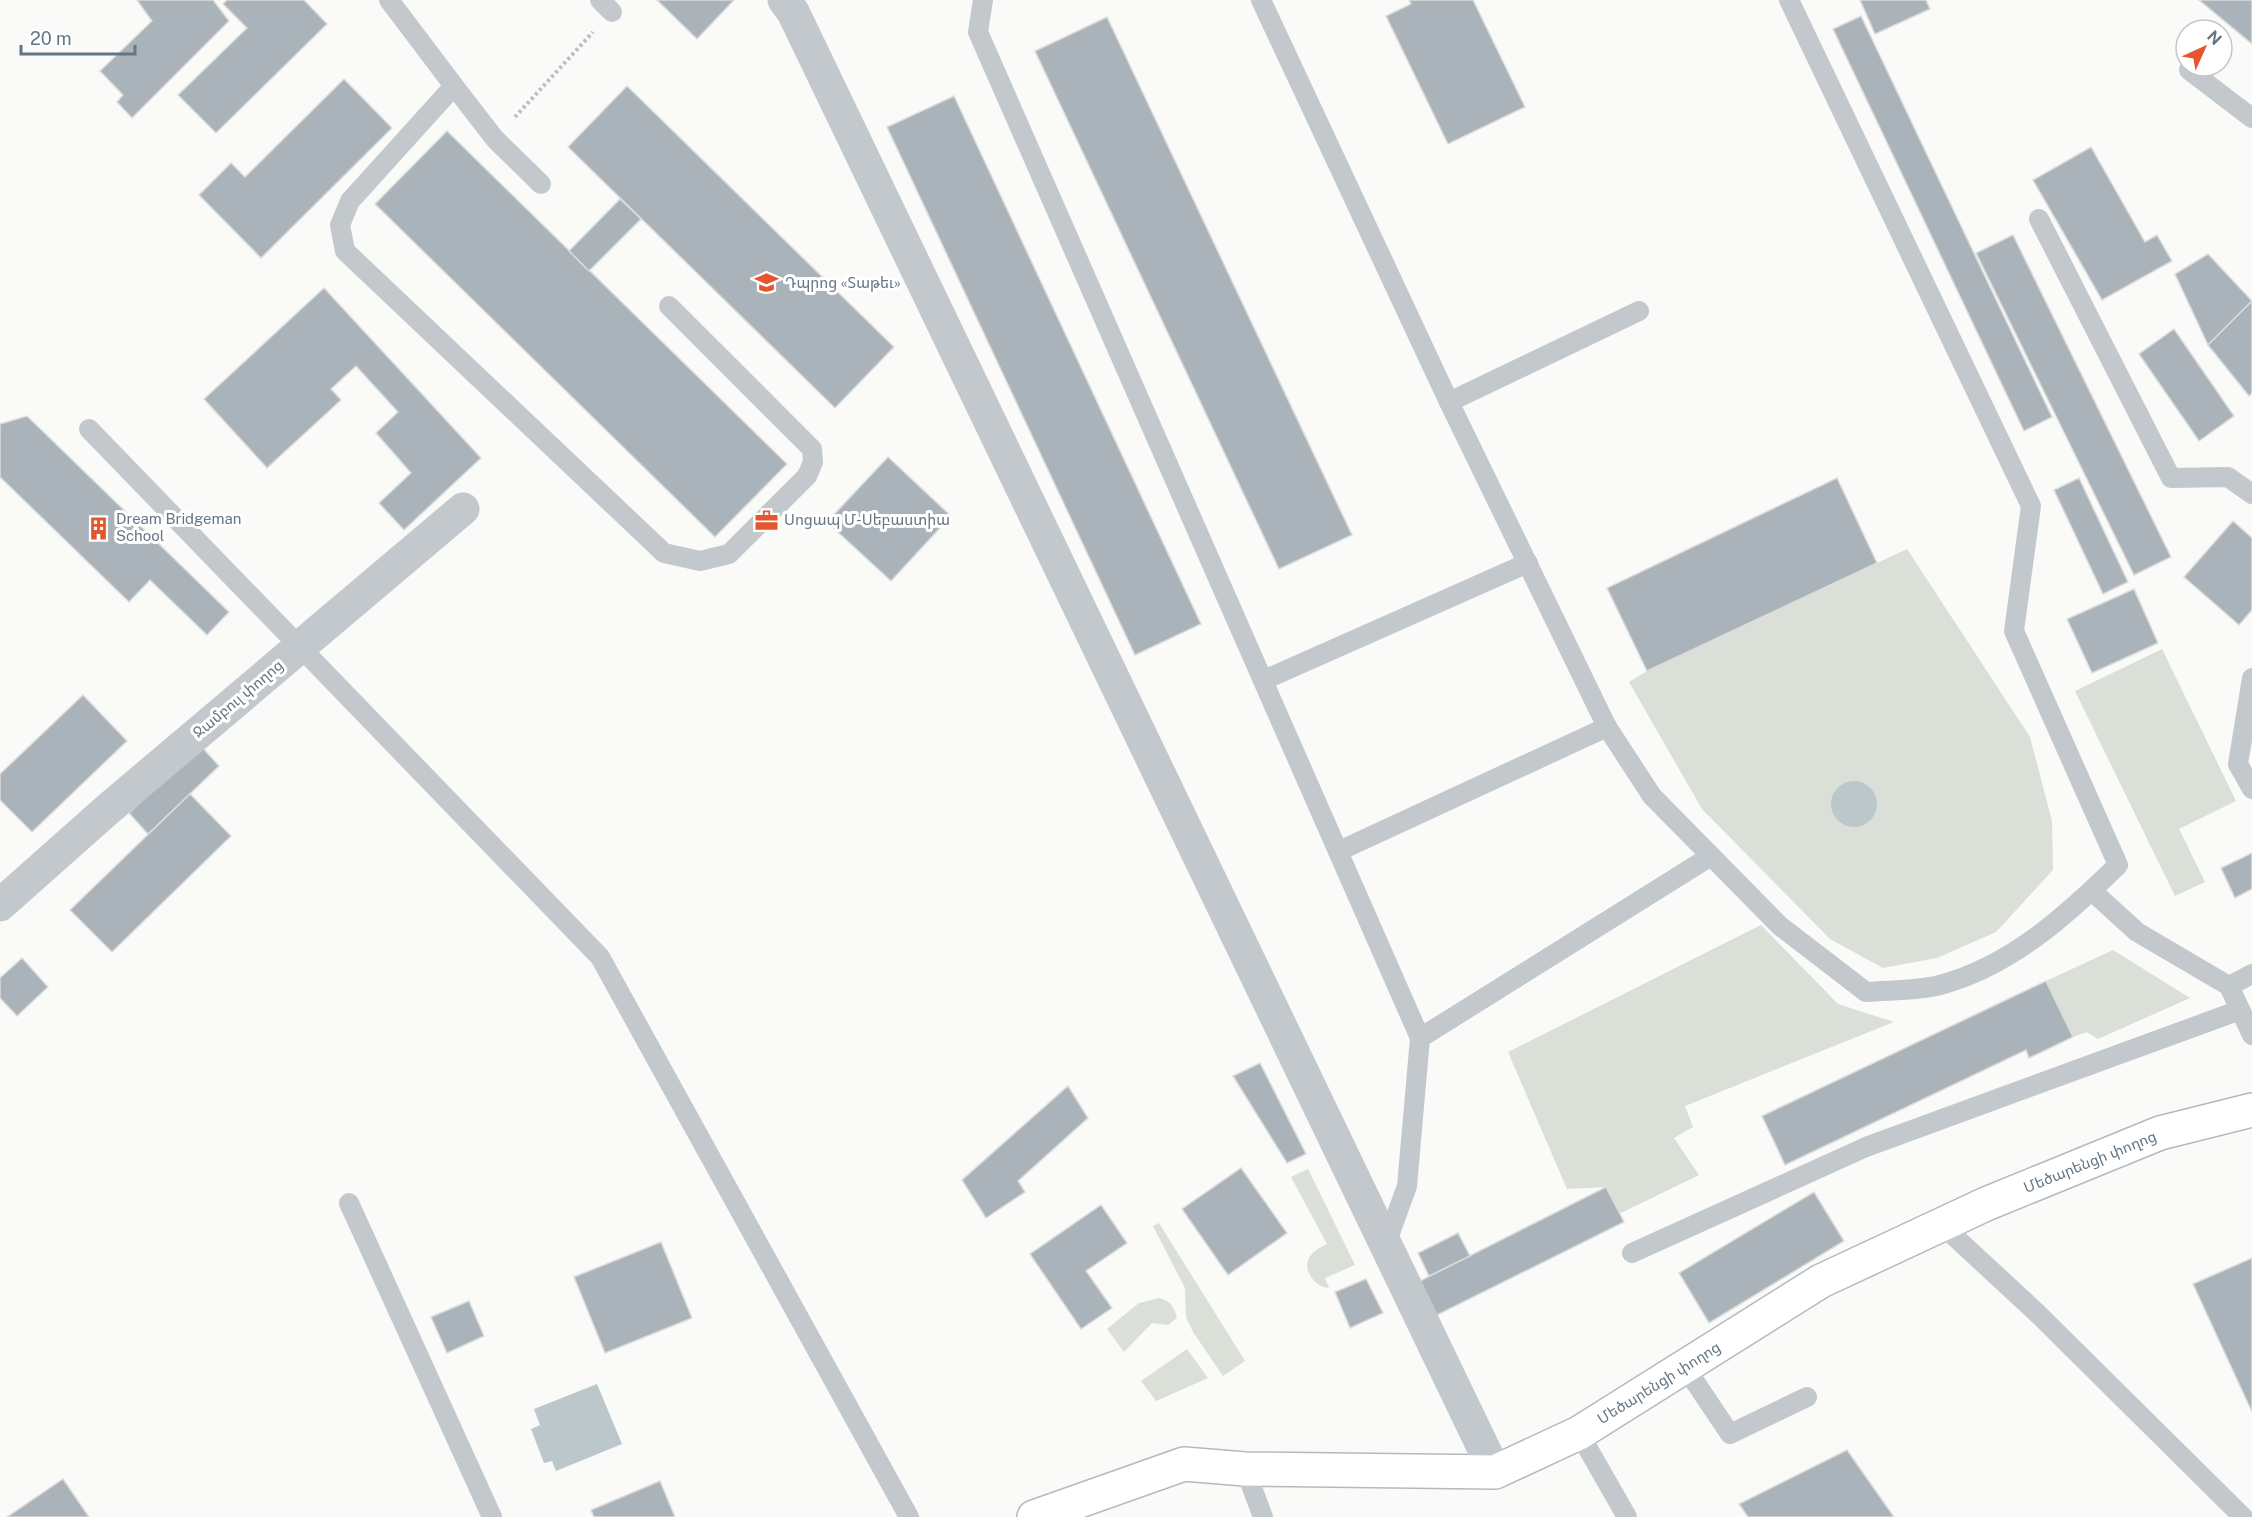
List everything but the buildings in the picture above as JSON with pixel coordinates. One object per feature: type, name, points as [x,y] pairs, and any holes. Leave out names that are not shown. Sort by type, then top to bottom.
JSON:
[{"type":"street","points":[[784,0],[793,12],[1495,1472]]},
{"type":"street","name":"Ջամբուլ փողոց","points":[[5,889],[300,647],[463,509]]},
{"type":"street","name":"Մեծարենցի փողոց","points":[[1034,1517],[1184,1464],[1245,1468],[1495,1472],[1579,1433],[1821,1281],[1986,1204],[2160,1133],[2252,1110]]},
{"type":"lane","points":[[389,0],[495,139],[541,184]]},
{"type":"lane","points":[[983,0],[978,32],[1420,1038],[1407,1186],[1386,1244]]},
{"type":"lane","points":[[1261,0],[1449,402],[1607,727],[1652,796],[1780,926],[1866,992],[1939,985],[1998,962],[2071,911],[2118,865],[2014,631],[2031,506],[1790,0]]},
{"type":"lane","points":[[2200,78],[2252,118]]},
{"type":"lane","points":[[454,86],[350,201],[340,225],[345,251],[664,553],[700,561],[729,554],[807,476],[813,462],[812,449],[669,306]]},
{"type":"lane","points":[[2039,219],[2171,478],[2229,477],[2252,494]]},
{"type":"lane","points":[[1449,402],[1639,311]]},
{"type":"lane","points":[[89,429],[600,957],[909,1517]]},
{"type":"lane","points":[[1264,680],[1528,563]]},
{"type":"lane","points":[[2252,678],[2238,764],[2252,789]]},
{"type":"lane","points":[[1339,851],[1607,727]]},
{"type":"lane","points":[[1420,1038],[1711,856]]},
{"type":"lane","points":[[2092,891],[2137,932],[2229,986],[2252,1035]]},
{"type":"lane","points":[[2229,986],[2252,974]]},
{"type":"lane","points":[[1632,1253],[1866,1147],[2240,1010]]},
{"type":"lane","points":[[349,1203],[492,1517]]},
{"type":"lane","points":[[1941,1225],[2037,1313],[2243,1517]]},
{"type":"lane","points":[[1685,1367],[1730,1434],[1807,1397]]},
{"type":"lane","points":[[1579,1433],[1627,1517]]},
{"type":"lane","points":[[1245,1468],[1263,1517]]},
{"type":"path","points":[[495,139],[606,6]]},
{"type":"shaded area","points":[[1907,549],[2030,737],[2052,821],[2053,870],[1996,932],[1937,958],[1883,968],[1830,939],[1702,809],[1629,682],[1647,671]]},
{"type":"shaded area","points":[[2162,649],[2236,801],[2179,829],[2205,882],[2175,896],[2075,691]]},
{"type":"shaded area","points":[[1854,781],[1870,788],[1877,804],[1870,820],[1854,827],[1838,820],[1831,804],[1838,788]]},
{"type":"shaded area","points":[[1761,925],[1838,1004],[1894,1022],[1685,1106],[1693,1127],[1674,1138],[1699,1175],[1619,1214],[1606,1187],[1567,1189],[1508,1052]]},
{"type":"shaded area","points":[[2113,950],[2190,998],[2098,1039],[2087,1032],[2073,1037],[2046,981]]},
{"type":"shaded area","points":[[1308,1169],[1355,1265],[1325,1278],[1329,1288],[1318,1284],[1309,1272],[1307,1266],[1309,1257],[1327,1244],[1291,1177]]},
{"type":"shaded area","points":[[1159,1223],[1245,1361],[1223,1376],[1193,1332],[1186,1317],[1185,1288],[1153,1226]]},
{"type":"shaded area","points":[[1159,1298],[1171,1305],[1177,1318],[1168,1325],[1152,1323],[1124,1352],[1107,1329],[1139,1303]]},
{"type":"shaded area","points":[[1187,1349],[1208,1378],[1156,1401],[1141,1381]]},
{"type":"shaded area","points":[[597,1384],[622,1444],[556,1471],[552,1461],[544,1463],[531,1429],[540,1425],[534,1409]]},
{"type":"place","name":"Դպրոց «Տաթեւ»","points":[[767,283]]},
{"type":"place","name":"Սոցապ Մ-Սեբաստիա","points":[[766,520]]},
{"type":"place","name":"Dream Bridgeman School","points":[[98,528]]}]
